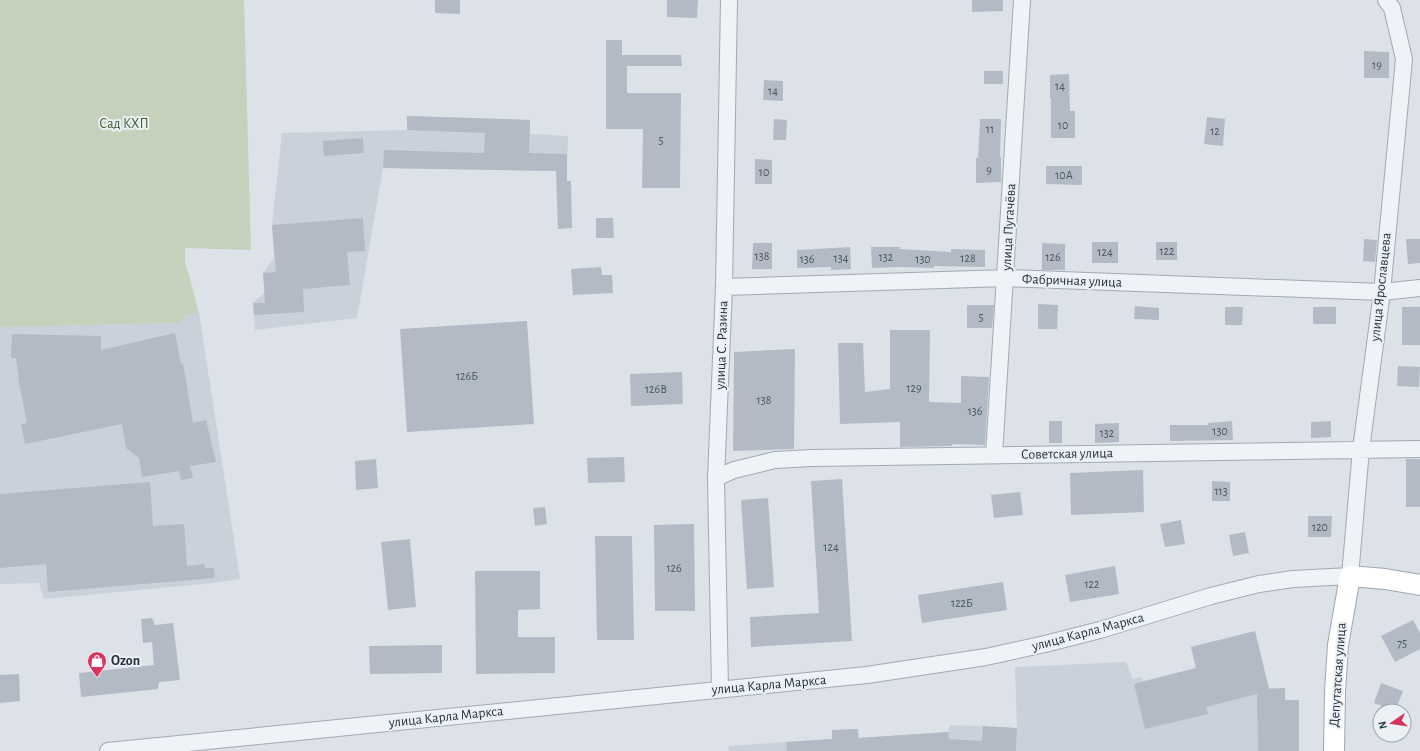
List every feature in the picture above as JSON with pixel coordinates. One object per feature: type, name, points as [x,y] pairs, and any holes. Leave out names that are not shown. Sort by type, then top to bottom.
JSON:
[{"type":"main road","name":"улица Карла Маркса","points":[[1350,576],[1385,579],[1420,585]]},
{"type":"main road","name":"Депутатская улица","points":[[1334,751],[1334,692],[1338,645],[1350,576]]},
{"type":"street","name":"улица С. Разина","points":[[720,689],[716,478],[724,287],[729,0]]},
{"type":"street","name":"улица Пугачёва","points":[[994,455],[1022,0]]},
{"type":"street","name":"улица Ярославцева","points":[[1350,576],[1361,449],[1382,292],[1404,59],[1392,8],[1386,0]]},
{"type":"street","name":"Фабричная улица","points":[[724,287],[1006,278],[1382,292],[1420,288]]},
{"type":"street","name":"Советская улица","points":[[716,478],[734,470],[775,460],[812,458],[1420,449]]},
{"type":"street","name":"улица Карла Маркса","points":[[108,751],[867,675],[986,657],[1100,630],[1211,596],[1259,584],[1293,578],[1350,576]]},
{"type":"shaded area","points":[[407,116],[530,120],[530,134],[568,136],[567,171],[383,168],[357,318],[255,330],[253,303],[265,292],[263,273],[274,258],[272,225],[282,133],[407,130]]},
{"type":"shaded area","points":[[199,313],[240,579],[213,583],[44,599],[39,583],[0,584],[0,327],[181,323],[185,315]]},
{"type":"shaded area","points":[[1255,631],[1269,688],[1285,688],[1285,700],[1299,751],[729,751],[728,746],[832,739],[832,730],[858,729],[859,738],[948,732],[950,725],[1017,728],[1015,667],[1126,662],[1133,679],[1142,677],[1143,681],[1196,668],[1191,647],[1213,641],[1215,646],[1233,641],[1232,637]]},
{"type":"green space","name":"Сад КХП","points":[[0,0],[244,0],[251,250],[185,248],[185,261],[199,313],[185,315],[181,323],[0,327]]},
{"type":"building","points":[[435,0],[460,0],[460,14],[435,13]]},
{"type":"building","points":[[667,0],[698,0],[697,18],[667,17]]},
{"type":"building","points":[[972,0],[1003,0],[1003,11],[972,12]]},
{"type":"building","points":[[606,40],[622,40],[622,55],[681,55],[682,66],[627,66],[627,93],[681,93],[680,188],[642,188],[643,129],[606,129]]},
{"type":"building","points":[[1364,51],[1389,52],[1389,78],[1364,78]]},
{"type":"building","points":[[984,71],[1003,71],[1003,84],[984,84]]},
{"type":"building","points":[[1069,74],[1070,111],[1075,111],[1075,138],[1051,138],[1050,75]]},
{"type":"building","points":[[764,80],[783,81],[783,101],[763,100]]},
{"type":"building","points":[[407,116],[530,120],[529,153],[567,154],[567,181],[571,181],[572,228],[558,229],[556,171],[383,168],[384,150],[484,153],[485,133],[407,130]]},
{"type":"building","points":[[1207,117],[1225,119],[1223,146],[1204,144]]},
{"type":"building","points":[[774,119],[787,120],[786,140],[773,140]]},
{"type":"building","points":[[980,119],[1001,119],[1001,182],[976,183],[976,158],[978,158]]},
{"type":"building","points":[[363,138],[364,153],[324,156],[323,141]]},
{"type":"building","points":[[755,159],[772,160],[772,184],[755,184]]},
{"type":"building","points":[[1046,166],[1082,166],[1082,185],[1046,184]]},
{"type":"building","points":[[363,218],[365,251],[347,252],[350,285],[303,289],[304,312],[254,315],[253,303],[265,303],[263,273],[276,272],[272,225]]},
{"type":"building","points":[[596,218],[613,218],[614,238],[596,238]]},
{"type":"building","points":[[1364,239],[1377,240],[1375,262],[1363,261]]},
{"type":"building","points":[[1406,239],[1420,239],[1420,263],[1408,264]]},
{"type":"building","points":[[1092,242],[1118,242],[1118,263],[1092,263]]},
{"type":"building","points":[[1156,242],[1177,242],[1177,260],[1156,260]]},
{"type":"building","points":[[753,243],[772,243],[772,269],[752,269]]},
{"type":"building","points":[[1042,243],[1065,244],[1065,270],[1042,270]]},
{"type":"building","points":[[850,247],[851,269],[831,270],[831,267],[797,268],[797,250]]},
{"type":"building","points":[[871,247],[900,247],[900,249],[951,252],[951,249],[985,250],[985,267],[934,266],[934,268],[872,268]]},
{"type":"building","points":[[601,267],[602,275],[612,275],[613,293],[573,295],[571,269]]},
{"type":"building","points":[[1038,304],[1058,305],[1057,329],[1038,329]]},
{"type":"building","points":[[967,305],[994,305],[992,328],[967,328]]},
{"type":"building","points":[[1135,306],[1159,308],[1159,320],[1134,319]]},
{"type":"building","points":[[1225,307],[1243,307],[1242,325],[1225,325]]},
{"type":"building","points":[[1313,307],[1336,307],[1336,324],[1313,324]]},
{"type":"building","points":[[1402,307],[1420,307],[1420,345],[1402,345]]},
{"type":"building","points":[[527,321],[534,424],[407,432],[400,329]]},
{"type":"building","points":[[890,330],[930,330],[929,402],[961,403],[961,376],[989,377],[985,445],[952,444],[952,446],[900,447],[900,422],[840,424],[838,343],[863,343],[865,392],[890,389]]},
{"type":"building","points":[[175,333],[181,364],[183,363],[193,423],[206,420],[216,462],[190,466],[193,478],[181,480],[179,471],[142,477],[139,458],[126,448],[122,424],[25,444],[21,424],[27,423],[19,383],[16,358],[11,358],[12,334],[101,336],[101,350]]},
{"type":"building","points":[[795,349],[794,449],[733,451],[734,352]]},
{"type":"building","points":[[1398,366],[1420,367],[1419,387],[1397,386]]},
{"type":"building","points":[[682,372],[683,404],[631,406],[630,374]]},
{"type":"building","points":[[1049,421],[1062,421],[1062,443],[1049,443]]},
{"type":"building","points":[[1232,421],[1233,440],[1170,441],[1170,425],[1208,425],[1208,423]]},
{"type":"building","points":[[1331,421],[1331,437],[1311,438],[1311,422]]},
{"type":"building","points":[[1119,423],[1119,442],[1095,443],[1095,424]]},
{"type":"building","points":[[624,457],[625,482],[588,483],[587,458]]},
{"type":"building","points":[[376,459],[378,488],[356,490],[355,461]]},
{"type":"building","points":[[1406,459],[1420,459],[1420,507],[1406,507]]},
{"type":"building","points":[[1143,470],[1144,512],[1071,515],[1070,473]]},
{"type":"building","points":[[842,479],[852,641],[751,647],[750,617],[819,613],[811,481]]},
{"type":"building","points":[[1212,481],[1230,482],[1230,501],[1212,501]]},
{"type":"building","points":[[150,482],[153,526],[184,524],[187,566],[204,564],[205,568],[214,568],[215,578],[48,592],[46,564],[0,568],[0,494]]},
{"type":"building","points":[[1020,492],[1023,515],[994,518],[991,495]]},
{"type":"building","points":[[768,498],[774,587],[747,589],[741,500]]},
{"type":"building","points":[[545,507],[547,524],[535,526],[533,508]]},
{"type":"building","points":[[1308,516],[1332,516],[1331,537],[1308,537]]},
{"type":"building","points":[[1181,520],[1185,544],[1165,547],[1160,524]]},
{"type":"building","points":[[694,524],[695,611],[655,611],[654,525]]},
{"type":"building","points":[[1245,532],[1249,553],[1233,556],[1229,535]]},
{"type":"building","points":[[595,536],[632,536],[634,640],[597,640]]},
{"type":"building","points":[[410,539],[416,607],[388,610],[381,542]]},
{"type":"building","points":[[1115,566],[1119,594],[1070,602],[1065,575]]},
{"type":"building","points":[[475,571],[540,571],[540,609],[518,610],[518,637],[555,637],[555,673],[476,674]]},
{"type":"building","points":[[1003,582],[1007,610],[922,623],[918,595]]},
{"type":"building","points":[[152,618],[155,625],[173,623],[180,680],[159,682],[158,689],[81,697],[79,673],[154,665],[152,642],[143,643],[141,619]]},
{"type":"building","points":[[1413,620],[1420,633],[1420,649],[1395,662],[1381,636]]},
{"type":"building","points":[[1255,631],[1269,689],[1285,688],[1285,700],[1299,700],[1299,751],[1258,751],[1257,694],[1206,707],[1208,714],[1145,729],[1134,684],[1196,668],[1191,647]]},
{"type":"building","points":[[442,645],[442,673],[370,674],[369,646]]},
{"type":"building","points":[[19,674],[20,701],[0,703],[0,675]]},
{"type":"building","points":[[1381,683],[1403,691],[1398,703],[1374,703]]},
{"type":"building","points":[[983,726],[1017,728],[1016,751],[787,751],[786,742],[832,739],[832,730],[858,729],[858,738],[948,732],[949,739],[982,741]]},
{"type":"place","name":"Ozon","points":[[97,678]]}]
